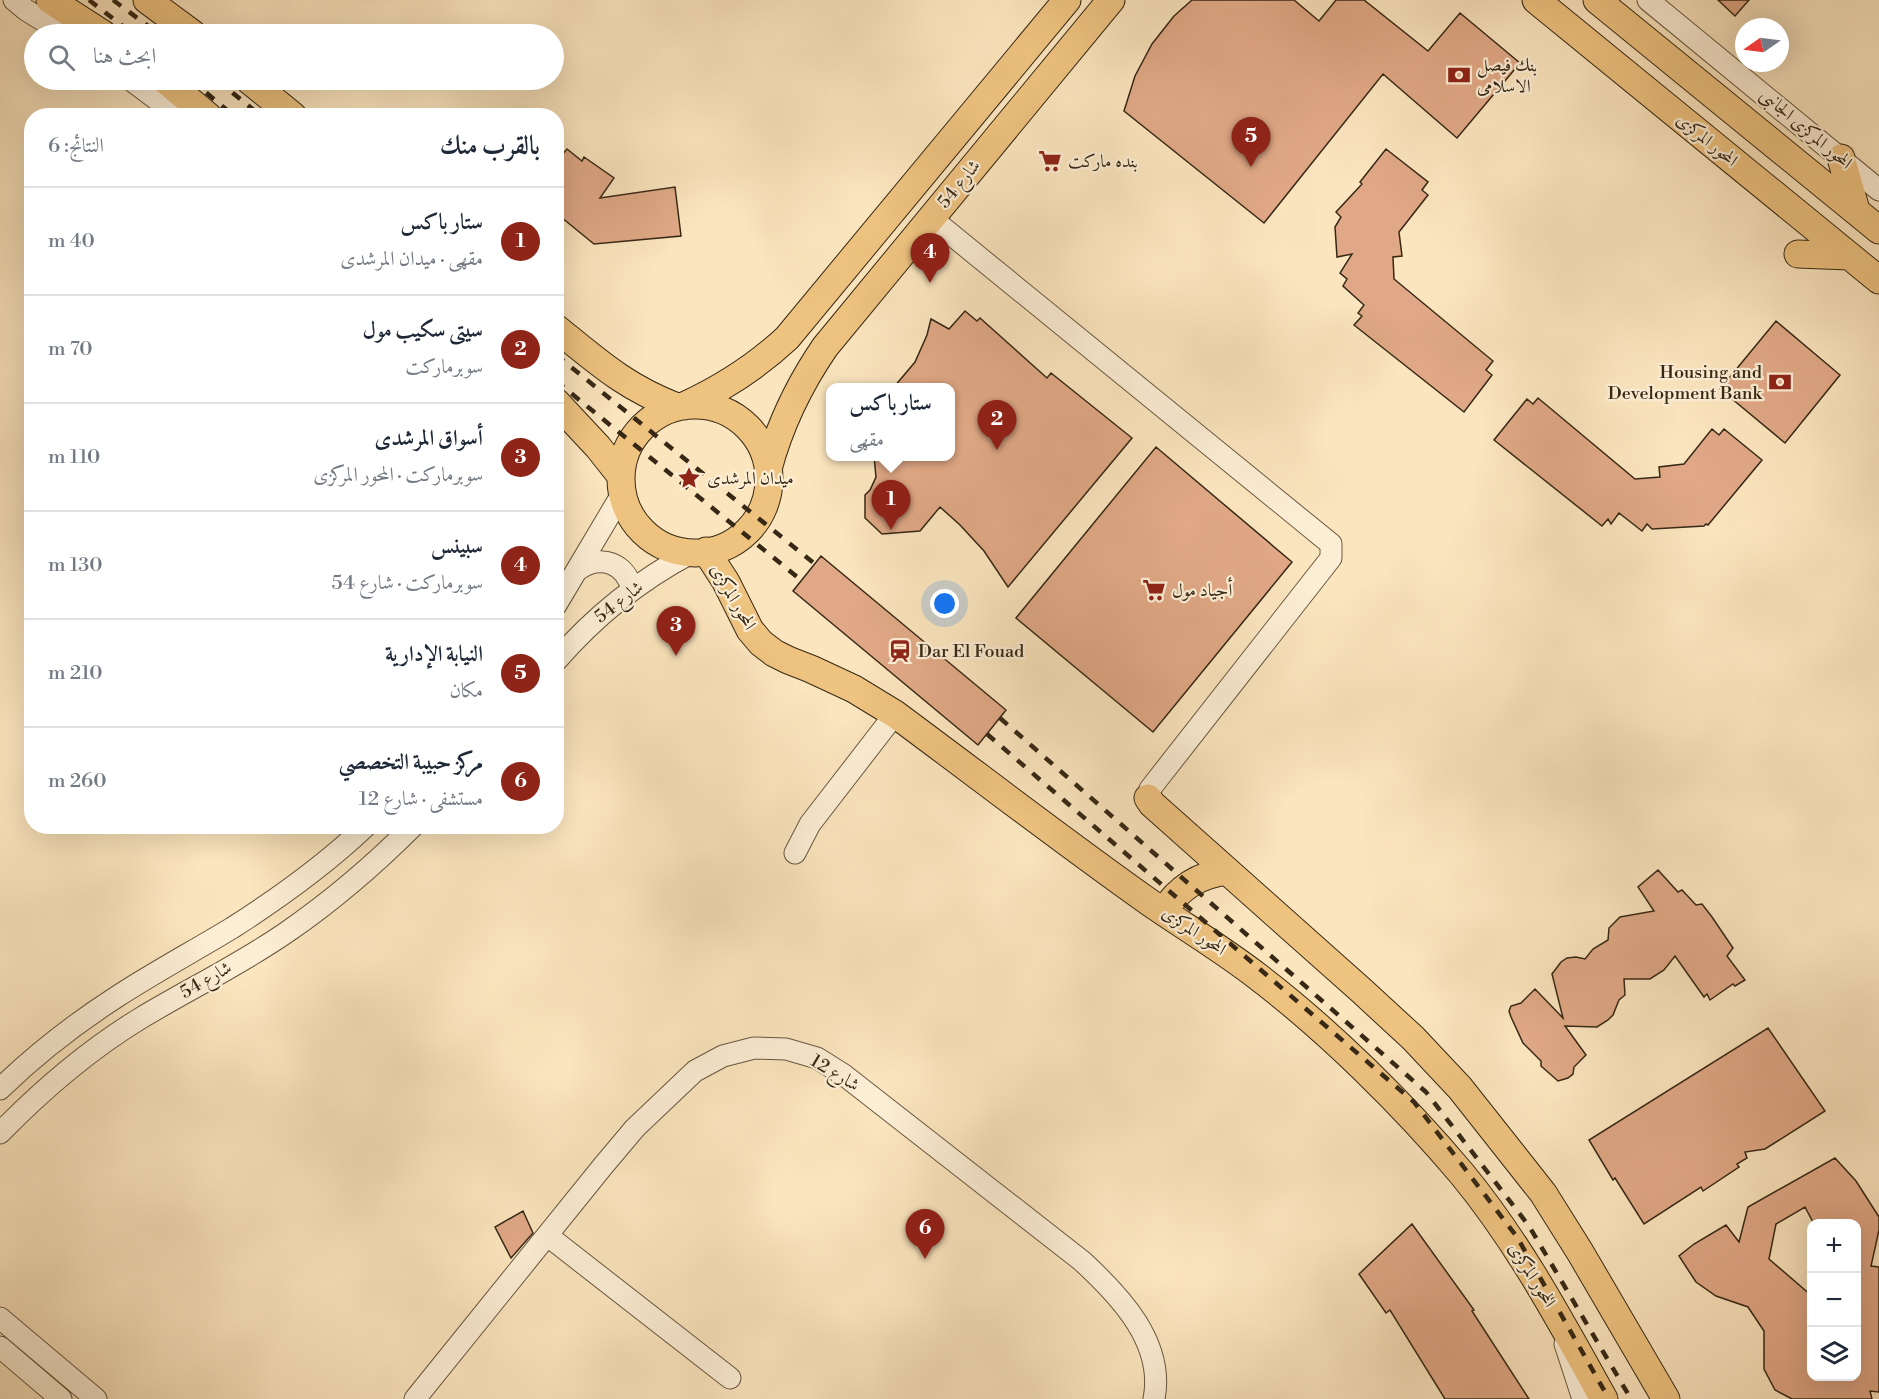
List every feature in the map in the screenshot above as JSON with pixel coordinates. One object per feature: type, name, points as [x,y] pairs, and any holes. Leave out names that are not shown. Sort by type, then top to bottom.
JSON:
[{"type":"main road","points":[[50,0],[87,24]]},
{"type":"main road","points":[[147,0],[179,24]]},
{"type":"main road","name":"شارع 54","points":[[680,407],[737,379],[772,352],[801,323],[1067,0]]},
{"type":"main road","name":"شارع 54","points":[[768,469],[783,422],[803,380],[825,347],[1110,0]]},
{"type":"main road","name":"المحور المركزى","points":[[1536,0],[1879,280]]},
{"type":"main road","points":[[1597,0],[1879,230]]},
{"type":"main road","points":[[177,90],[198,108]]},
{"type":"main road","points":[[261,90],[283,108]]},
{"type":"main road","points":[[1841,158],[1856,210]]},
{"type":"main road","points":[[1798,254],[1849,256]]},
{"type":"main road","points":[[564,335],[629,386],[680,407]]},
{"type":"main road","points":[[772,352],[783,370],[803,380]]},
{"type":"main road","points":[[680,407],[709,407],[732,415],[756,438],[764,453],[768,469],[768,487],[757,520],[731,544],[715,550],[698,552],[668,548],[647,535],[627,509],[622,485],[623,461],[638,433],[648,421],[680,407]]},
{"type":"main road","points":[[564,411],[598,447],[622,485]]},
{"type":"main road","name":"المحور المركزى","points":[[698,552],[726,582],[750,630],[761,643],[774,653],[854,689],[895,714],[1164,911],[1260,978],[1328,1037],[1394,1100],[1463,1176],[1498,1221],[1529,1268],[1604,1399]]},
{"type":"main road","points":[[1148,798],[1227,872],[1413,1038],[1460,1088],[1543,1193],[1666,1399]]},
{"type":"main road","points":[[1164,911],[1171,900],[1190,882],[1227,872]]},
{"type":"street","points":[[14,0],[49,24]]},
{"type":"street","name":"المحور المركزى الجانبى","points":[[1648,0],[1879,190]]},
{"type":"street","points":[[144,90],[168,108]]},
{"type":"street","points":[[931,218],[1330,544],[1331,558],[1150,789],[1148,798]]},
{"type":"street","points":[[564,592],[579,569],[622,485]]},
{"type":"street","name":"شارع 54","points":[[564,652],[580,634],[614,604],[670,564],[698,552]]},
{"type":"street","points":[[579,569],[594,561],[612,563],[626,574],[632,591]]},
{"type":"street","points":[[795,853],[810,824],[895,714]]},
{"type":"street","name":"شارع 54","points":[[0,1089],[47,1047],[82,1020],[234,927],[326,862],[357,834]]},
{"type":"street","name":"شارع 54","points":[[0,1133],[56,1081],[113,1037],[139,1019],[285,933],[322,907],[370,867],[405,834]]},
{"type":"street","name":"شارع 12","points":[[415,1399],[635,1128],[694,1071],[723,1056],[754,1048],[786,1049],[816,1058],[844,1075],[1075,1256],[1123,1303],[1142,1330],[1154,1360],[1154,1399]]},
{"type":"street","points":[[548,1236],[730,1378]]},
{"type":"street","points":[[1558,1317],[1583,1399]]},
{"type":"street","points":[[0,1318],[96,1399]]},
{"type":"street","points":[[0,1347],[61,1399]]},
{"type":"building","points":[[1192,0],[1294,0],[1319,21],[1336,0],[1364,0],[1428,51],[1460,13],[1520,63],[1457,138],[1383,74],[1264,223],[1124,111],[1135,76],[1152,44],[1174,16]]},
{"type":"building","points":[[1718,0],[1749,0],[1735,16]]},
{"type":"building","points":[[567,149],[582,161],[584,157],[614,178],[600,198],[675,187],[681,236],[594,244],[564,220],[564,153]]},
{"type":"building","points":[[1386,149],[1428,182],[1422,190],[1428,195],[1399,232],[1402,256],[1393,257],[1394,279],[1493,361],[1486,370],[1492,375],[1464,412],[1354,325],[1362,316],[1358,313],[1364,305],[1343,286],[1347,279],[1340,273],[1352,254],[1337,257],[1335,227],[1341,217],[1336,212],[1362,184],[1360,182]]},
{"type":"building","points":[[965,311],[977,321],[980,318],[1047,378],[1051,373],[1132,438],[1008,587],[984,551],[940,507],[920,531],[882,534],[865,518],[865,495],[876,477],[874,461],[955,461],[955,383],[897,383],[915,362],[927,335],[931,319],[949,329]]},
{"type":"building","name":"Housing and Development Bank","points":[[1776,321],[1840,375],[1785,443],[1720,389]]},
{"type":"building","points":[[1538,398],[1635,479],[1660,477],[1659,467],[1684,464],[1712,429],[1719,435],[1724,429],[1762,460],[1708,525],[1652,529],[1647,524],[1642,531],[1619,513],[1611,524],[1608,519],[1602,526],[1494,440],[1527,399],[1533,404]]},
{"type":"building","name":"أجياد مول","points":[[1156,447],[1292,562],[1153,732],[1016,618]]},
{"type":"building","name":"Dar El Fouad","points":[[821,556],[1006,710],[978,745],[793,591]]},
{"type":"building","points":[[1658,870],[1678,892],[1682,890],[1696,905],[1702,904],[1733,948],[1727,956],[1745,980],[1735,986],[1733,984],[1710,1000],[1707,994],[1704,997],[1675,956],[1664,970],[1650,979],[1624,979],[1625,995],[1619,1000],[1613,1015],[1608,1020],[1597,1027],[1565,1026],[1586,1055],[1574,1067],[1573,1074],[1558,1081],[1541,1066],[1541,1061],[1523,1043],[1509,1011],[1511,1006],[1521,1003],[1535,989],[1563,1018],[1552,974],[1567,958],[1585,959],[1593,949],[1608,940],[1609,928],[1620,917],[1654,911],[1638,887]]},
{"type":"building","points":[[1768,1028],[1825,1111],[1765,1149],[1745,1152],[1747,1158],[1737,1164],[1739,1167],[1703,1191],[1701,1187],[1644,1224],[1615,1178],[1613,1180],[1589,1140]]},
{"type":"building","points":[[1835,1158],[1856,1181],[1879,1217],[1879,1230],[1871,1266],[1879,1267],[1879,1392],[1870,1391],[1872,1399],[1792,1399],[1775,1390],[1764,1369],[1764,1331],[1748,1307],[1716,1296],[1696,1282],[1679,1256],[1726,1225],[1739,1242],[1748,1207]]},
{"type":"building","points":[[523,1211],[533,1233],[511,1258],[495,1227]]},
{"type":"building","points":[[1412,1224],[1474,1310],[1472,1311],[1529,1399],[1445,1399],[1390,1310],[1386,1313],[1359,1274]]},
{"type":"railway","points":[[89,0],[120,24]]},
{"type":"railway","points":[[113,0],[145,24]]},
{"type":"railway","points":[[203,90],[224,108]]},
{"type":"railway","points":[[229,90],[251,108]]},
{"type":"railway","points":[[564,361],[815,564]]},
{"type":"railway","points":[[564,387],[801,580]]},
{"type":"railway","points":[[1000,718],[1426,1092],[1529,1226],[1631,1399]]},
{"type":"railway","points":[[987,734],[1414,1102],[1517,1237],[1609,1399]]},
{"type":"place","name":"بنك فيصل الاسلامى","points":[[1459,75]]},
{"type":"place","name":"بنده ماركت","points":[[1050,161]]},
{"type":"place","name":"النيابة الإدارية","points":[[1251,167]]},
{"type":"place","name":"سبينس","points":[[930,283]]},
{"type":"place","name":"Housing and Development Bank","points":[[1780,382]]},
{"type":"place","name":"سيتى سكيب مول","points":[[997,450]]},
{"type":"place","name":"ميدان المرشدى","points":[[689,478]]},
{"type":"place","name":"ستار باكس","points":[[891,530]]},
{"type":"place","name":"أجياد مول","points":[[1154,590]]},
{"type":"place","name":"Dar El Fouad","points":[[900,651]]},
{"type":"place","name":"أسواق المرشدى","points":[[676,656]]},
{"type":"place","name":"مركز حبيبة التخصصي","points":[[925,1259]]}]
